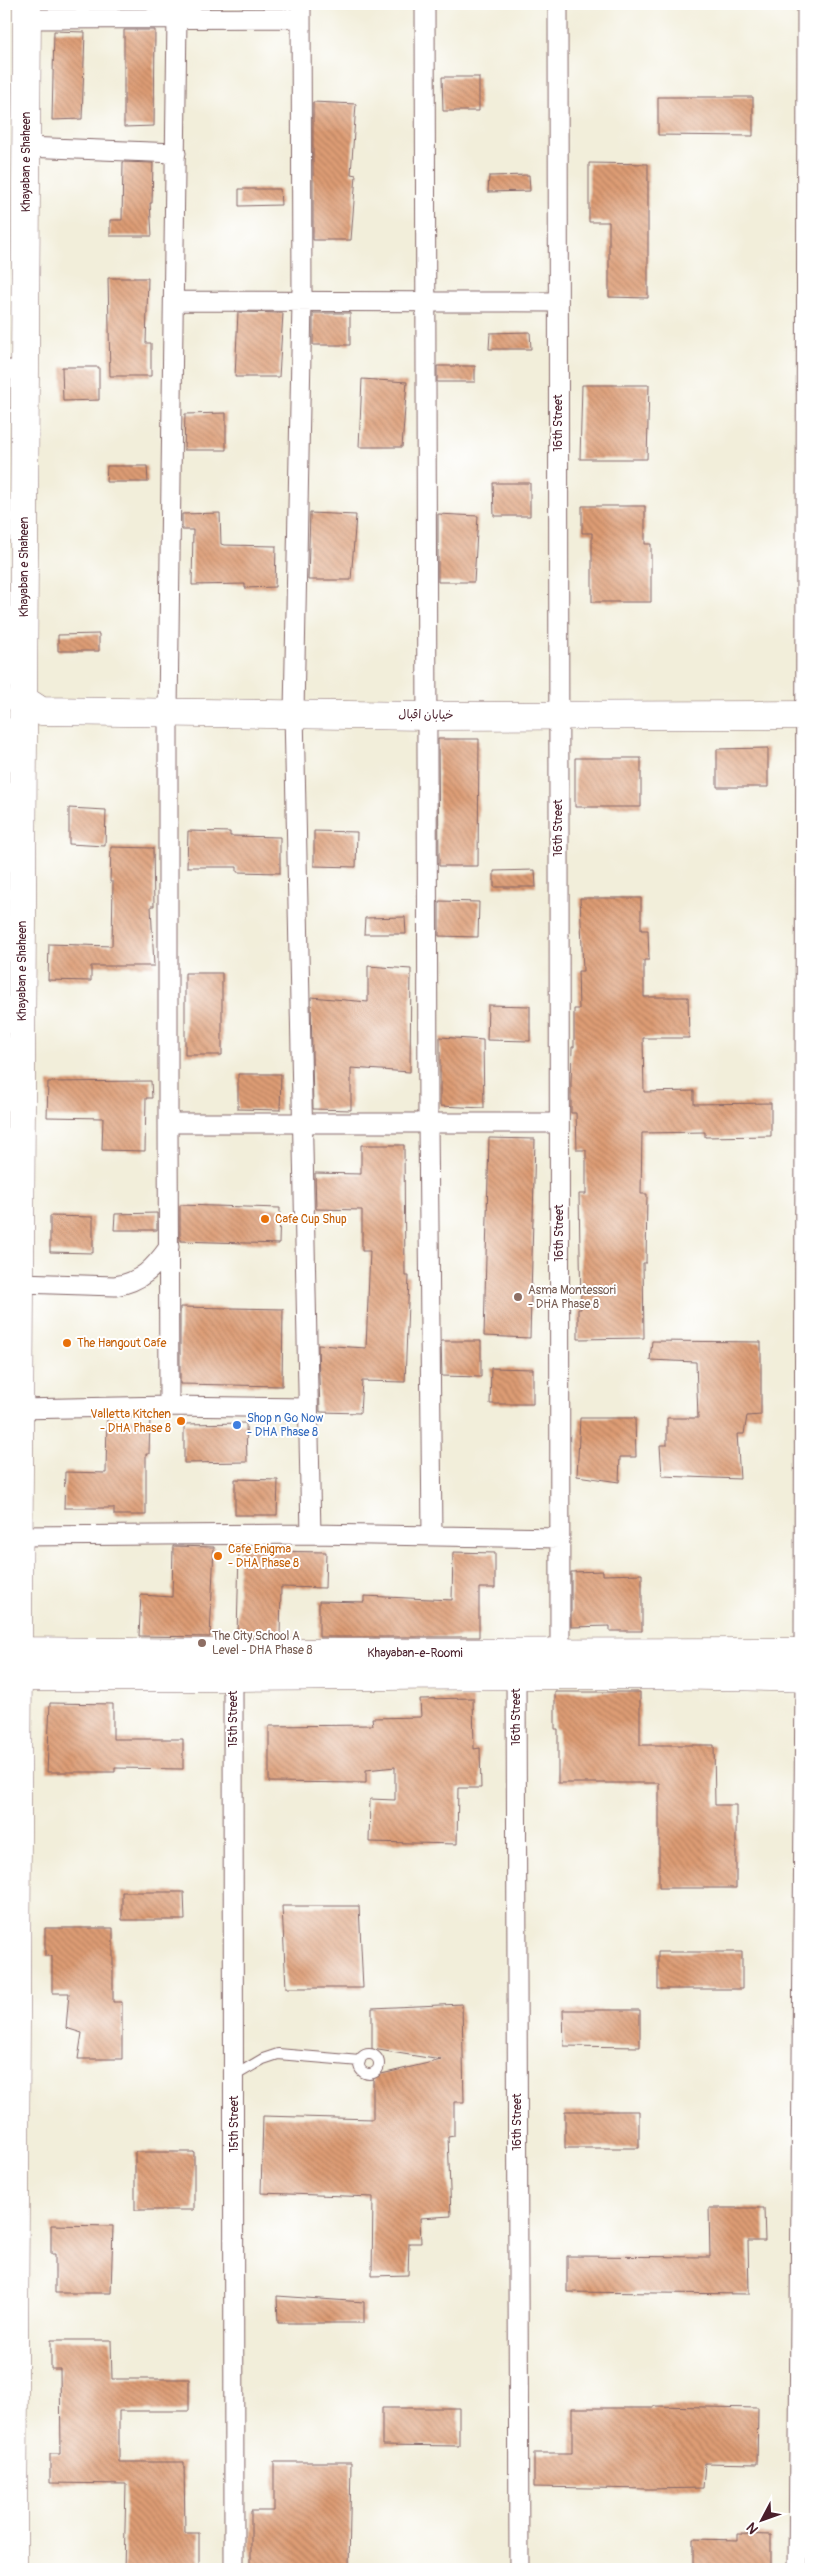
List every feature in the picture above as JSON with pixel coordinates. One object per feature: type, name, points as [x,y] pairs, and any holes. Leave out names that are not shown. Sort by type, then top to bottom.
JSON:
[{"type":"main road","name":"Khayaban e Shaheen","points":[[13,2569],[10,1859],[11,1721],[18,1664],[11,1602],[19,1536],[11,1469],[13,1387],[20,1283],[12,1070],[19,713],[14,370],[26,147],[15,53],[19,14]]},
{"type":"main road","name":"خیابان اقبال","points":[[19,713],[168,711],[427,716],[808,715]]},
{"type":"main road","name":"Khayaban-e-Roomi","points":[[18,1664],[560,1652],[808,1665]]},
{"type":"main road","name":"Khayaban-e-Roomi","points":[[18,1664],[233,1679],[516,1675],[808,1665]]},
{"type":"street","points":[[425,4],[428,1122],[432,1536]]},
{"type":"street","name":"16th Street","points":[[558,4],[560,1652]]},
{"type":"street","points":[[798,2569],[808,1665],[807,4]]},
{"type":"street","points":[[19,14],[177,17],[301,11],[302,302],[294,712],[311,1534]]},
{"type":"street","points":[[169,1406],[168,711],[175,302],[177,17]]},
{"type":"street","points":[[26,147],[176,153]]},
{"type":"street","points":[[175,302],[558,302]]},
{"type":"street","points":[[168,1123],[558,1123]]},
{"type":"street","points":[[20,1283],[115,1286],[127,1284],[140,1278],[155,1267],[169,1247]]},
{"type":"street","points":[[13,1387],[169,1406],[308,1408]]},
{"type":"street","points":[[19,1536],[311,1534],[559,1538]]},
{"type":"street","name":"16th Street","points":[[516,1675],[519,2569]]},
{"type":"street","name":"15th Street","points":[[233,1679],[234,2569]]},
{"type":"lane","points":[[234,2076],[263,2059],[278,2054],[360,2061]]},
{"type":"building","points":[[124,30],[155,30],[154,126],[124,127]]},
{"type":"building","points":[[54,31],[85,32],[82,119],[52,120]]},
{"type":"building","points":[[442,77],[479,77],[479,111],[443,111]]},
{"type":"building","points":[[658,97],[753,97],[753,136],[658,135]]},
{"type":"building","points":[[313,102],[356,104],[351,174],[356,175],[351,240],[313,240]]},
{"type":"building","points":[[123,162],[153,163],[152,203],[150,203],[152,236],[110,236],[110,220],[122,220]]},
{"type":"building","points":[[589,163],[648,164],[648,298],[609,297],[609,222],[589,222]]},
{"type":"building","points":[[529,175],[530,191],[488,192],[489,176]]},
{"type":"building","points":[[239,189],[280,189],[281,205],[239,206]]},
{"type":"building","points":[[108,278],[148,278],[146,343],[151,343],[151,376],[110,376]]},
{"type":"building","points":[[238,312],[283,313],[279,377],[235,377]]},
{"type":"building","points":[[313,313],[350,313],[350,345],[313,345]]},
{"type":"building","points":[[530,332],[531,349],[489,349],[490,333]]},
{"type":"building","points":[[437,366],[475,366],[475,382],[437,382]]},
{"type":"building","points":[[62,367],[99,367],[99,400],[63,401]]},
{"type":"building","points":[[362,379],[407,382],[402,447],[359,447]]},
{"type":"building","points":[[582,385],[649,385],[647,459],[580,459]]},
{"type":"building","points":[[226,413],[226,450],[184,450],[185,414]]},
{"type":"building","points":[[107,466],[147,466],[148,482],[106,482]]},
{"type":"building","points":[[493,483],[530,483],[530,516],[494,516]]},
{"type":"building","points":[[582,506],[645,506],[645,544],[651,544],[651,602],[592,602],[592,533],[582,533]]},
{"type":"building","points":[[220,513],[221,544],[276,546],[275,587],[245,588],[245,584],[192,585],[193,530],[182,530],[182,514]]},
{"type":"building","points":[[310,513],[356,515],[351,580],[308,580]]},
{"type":"building","points":[[438,514],[478,516],[474,582],[438,582]]},
{"type":"building","points":[[99,634],[99,651],[58,651],[58,635]]},
{"type":"building","points":[[438,739],[479,739],[478,866],[439,866]]},
{"type":"building","points":[[768,748],[768,787],[717,787],[717,749]]},
{"type":"building","points":[[575,758],[641,758],[641,807],[575,807]]},
{"type":"building","points":[[69,808],[106,810],[105,846],[69,844]]},
{"type":"building","points":[[188,831],[230,832],[230,836],[280,837],[280,873],[237,872],[237,867],[187,867]]},
{"type":"building","points":[[314,831],[357,832],[356,867],[314,866]]},
{"type":"building","points":[[111,847],[153,848],[154,906],[151,906],[154,966],[91,966],[91,981],[48,980],[49,944],[112,946],[113,882],[110,882]]},
{"type":"building","points":[[535,870],[536,887],[494,887],[494,871]]},
{"type":"building","points":[[580,898],[641,898],[641,930],[648,930],[649,960],[644,960],[644,997],[688,997],[689,1038],[643,1038],[644,1092],[694,1091],[694,1104],[771,1103],[771,1136],[705,1137],[705,1132],[642,1133],[641,1194],[647,1194],[646,1263],[643,1263],[644,1338],[578,1339],[578,1309],[581,1309],[579,1194],[586,1194],[586,1150],[577,1150],[576,1113],[571,1113],[571,1083],[572,1047],[574,1047],[574,1009],[579,1009],[578,971],[583,971]]},
{"type":"building","points":[[439,901],[479,902],[478,937],[439,936]]},
{"type":"building","points":[[405,917],[406,934],[364,934],[365,918]]},
{"type":"building","points":[[368,966],[411,969],[410,1072],[351,1068],[351,1110],[313,1109],[311,997],[368,1002]]},
{"type":"building","points":[[185,973],[222,973],[222,1055],[185,1055]]},
{"type":"building","points":[[488,1005],[530,1006],[530,1041],[487,1040]]},
{"type":"building","points":[[440,1037],[483,1040],[484,1108],[440,1106]]},
{"type":"building","points":[[238,1074],[281,1074],[280,1110],[238,1109]]},
{"type":"building","points":[[151,1081],[152,1098],[146,1098],[145,1151],[102,1150],[103,1118],[47,1117],[48,1082]]},
{"type":"building","points":[[489,1138],[535,1139],[530,1338],[484,1336]]},
{"type":"building","points":[[361,1145],[404,1145],[405,1276],[409,1276],[405,1382],[362,1381],[360,1413],[320,1412],[318,1345],[366,1348],[370,1251],[362,1251],[362,1210],[316,1209],[315,1173],[361,1174]]},
{"type":"building","points":[[180,1205],[280,1208],[279,1244],[180,1241]]},
{"type":"building","points":[[157,1213],[157,1230],[114,1230],[115,1214]]},
{"type":"building","points":[[50,1216],[93,1217],[93,1253],[50,1252]]},
{"type":"building","points":[[180,1307],[283,1309],[282,1386],[180,1384]]},
{"type":"building","points":[[441,1341],[481,1341],[481,1377],[442,1376]]},
{"type":"building","points":[[652,1341],[761,1342],[761,1415],[747,1416],[744,1434],[737,1434],[740,1479],[662,1476],[660,1445],[667,1445],[667,1418],[698,1418],[696,1362],[650,1360]]},
{"type":"building","points":[[491,1368],[533,1369],[533,1404],[490,1404]]},
{"type":"building","points":[[107,1418],[150,1418],[149,1454],[146,1454],[146,1515],[114,1515],[114,1508],[64,1508],[65,1472],[106,1473]]},
{"type":"building","points":[[580,1418],[635,1418],[636,1457],[620,1457],[619,1482],[577,1476]]},
{"type":"building","points":[[246,1423],[247,1462],[184,1463],[184,1424]]},
{"type":"building","points":[[235,1479],[278,1480],[277,1515],[235,1515]]},
{"type":"building","points":[[173,1546],[214,1547],[210,1637],[139,1636],[141,1595],[172,1597]]},
{"type":"building","points":[[239,1548],[262,1549],[262,1551],[326,1552],[325,1588],[281,1587],[280,1637],[237,1637]]},
{"type":"building","points":[[453,1552],[495,1553],[495,1588],[479,1588],[479,1637],[319,1637],[319,1601],[364,1602],[364,1596],[452,1600]]},
{"type":"building","points":[[603,1571],[603,1575],[642,1574],[642,1631],[610,1631],[610,1626],[571,1627],[571,1572]]},
{"type":"building","points":[[555,1692],[640,1692],[640,1745],[714,1745],[715,1805],[736,1805],[736,1888],[659,1888],[659,1783],[558,1783],[558,1729],[555,1729]]},
{"type":"building","points":[[473,1698],[474,1749],[480,1748],[481,1788],[458,1788],[457,1844],[369,1842],[370,1799],[395,1800],[395,1767],[366,1770],[366,1783],[269,1782],[269,1726],[373,1725],[372,1718],[421,1717],[420,1699]]},
{"type":"building","points":[[50,1703],[113,1704],[113,1739],[183,1739],[183,1769],[115,1768],[115,1772],[47,1772]]},
{"type":"building","points":[[122,1892],[184,1892],[185,1920],[122,1920]]},
{"type":"building","points":[[282,1906],[359,1906],[363,1988],[286,1988]]},
{"type":"building","points":[[45,1928],[113,1928],[113,2002],[122,2002],[122,2059],[78,2059],[82,2033],[66,2028],[69,1993],[52,1993],[52,1956],[45,1956]]},
{"type":"building","points":[[658,1952],[742,1952],[742,1989],[658,1989]]},
{"type":"building","points":[[462,2004],[464,2102],[454,2102],[454,2136],[448,2137],[451,2216],[420,2218],[421,2243],[409,2243],[408,2275],[372,2276],[373,2197],[261,2193],[263,2116],[373,2119],[373,2076],[441,2060],[372,2049],[372,2008]]},
{"type":"building","points":[[563,2010],[640,2010],[640,2047],[564,2046]]},
{"type":"building","points":[[565,2111],[639,2111],[639,2148],[565,2148]]},
{"type":"building","points":[[135,2152],[194,2152],[194,2210],[135,2210]]},
{"type":"building","points":[[709,2208],[764,2208],[765,2241],[748,2241],[749,2294],[567,2292],[567,2256],[710,2257]]},
{"type":"building","points":[[51,2225],[113,2226],[111,2293],[55,2293],[55,2254],[51,2254]]},
{"type":"building","points":[[277,2296],[364,2302],[364,2323],[278,2323]]},
{"type":"building","points":[[51,2340],[111,2340],[112,2379],[189,2379],[189,2411],[119,2411],[119,2462],[184,2462],[185,2533],[199,2533],[199,2569],[124,2569],[126,2484],[50,2483],[50,2454],[61,2454],[60,2369],[51,2369]]},
{"type":"building","points":[[654,2406],[758,2408],[757,2464],[705,2463],[703,2488],[534,2487],[534,2453],[572,2453],[572,2408],[654,2408]]},
{"type":"building","points":[[382,2408],[459,2408],[459,2446],[382,2445]]},
{"type":"building","points":[[274,2462],[351,2462],[349,2569],[251,2569],[251,2511],[274,2511]]},
{"type":"building","points":[[738,2534],[771,2535],[771,2569],[693,2569],[693,2539],[738,2540]]},
{"type":"place","name":"Cafe Cup Shup","points":[[265,1219]]},
{"type":"place","name":"Asma Montessori - DHA Phase 8","points":[[518,1297]]},
{"type":"place","name":"The Hangout Cafe","points":[[67,1343]]},
{"type":"place","name":"Valletta Kitchen - DHA Phase 8","points":[[181,1421]]},
{"type":"place","name":"Shop n Go Now - DHA Phase 8","points":[[237,1425]]},
{"type":"place","name":"Cafe Enigma - DHA Phase 8","points":[[218,1556]]},
{"type":"place","name":"The City School A Level - DHA Phase 8","points":[[202,1643]]}]
